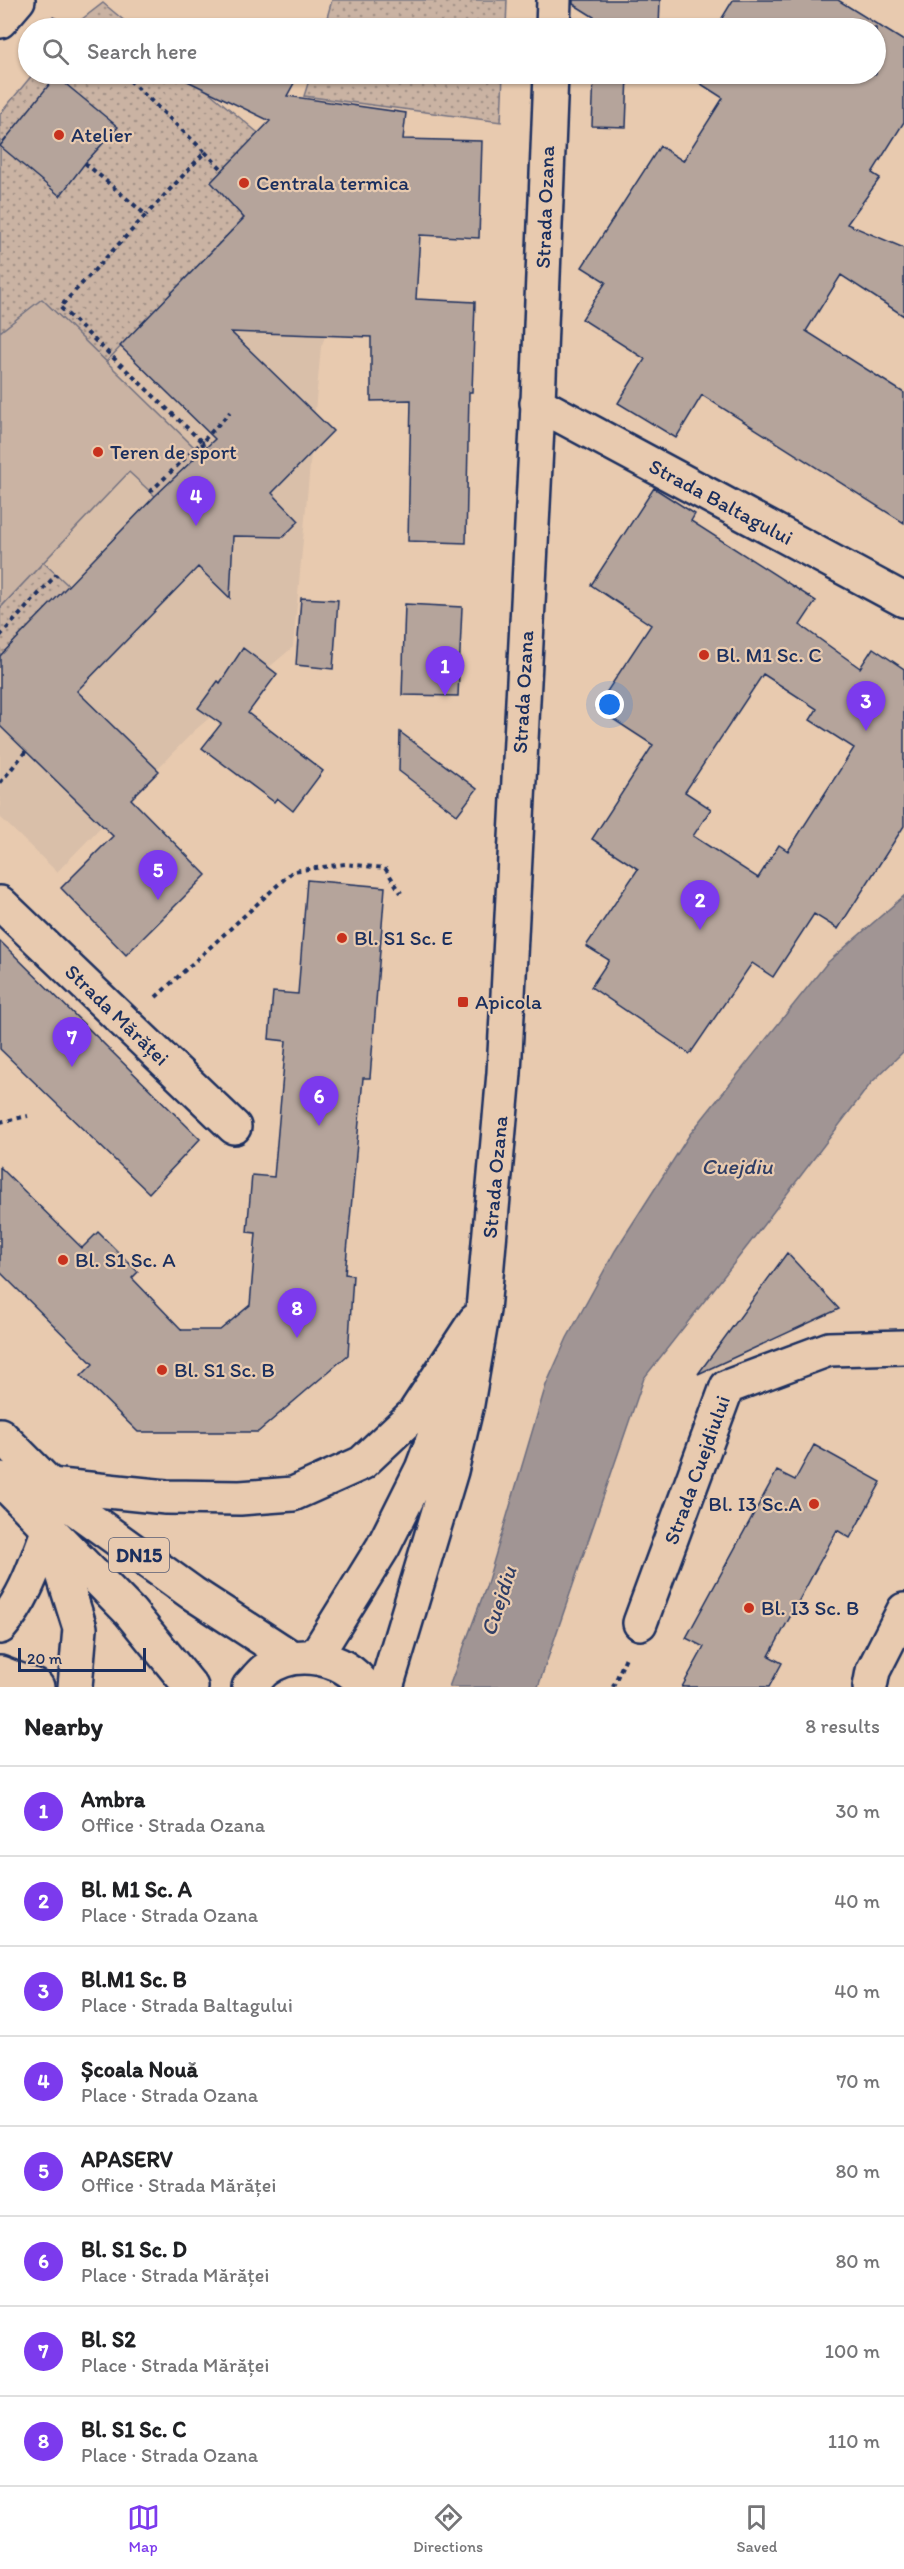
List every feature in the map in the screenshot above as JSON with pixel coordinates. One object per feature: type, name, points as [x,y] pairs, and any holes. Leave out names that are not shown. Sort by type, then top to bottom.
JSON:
[{"type":"street","points":[[0,21],[18,0]]},
{"type":"street","points":[[553,18],[554,0]]},
{"type":"street","name":"Strada Ozana","points":[[386,1687],[451,1471],[467,1404],[483,1310],[504,1073],[551,84]]},
{"type":"street","name":"Strada Baltagului","points":[[537,403],[904,600]]},
{"type":"street","name":"Strada Mărăței","points":[[0,903],[234,1127]]},
{"type":"street","points":[[50,1485],[166,1497],[240,1498],[293,1494],[362,1463],[414,1414],[483,1310]]},
{"type":"street","name":"Strada Ozana","points":[[303,1658],[383,1547],[422,1469],[483,1310]]},
{"type":"street","name":"Strada Cuejdiului","points":[[640,1623],[727,1387],[829,1349],[904,1347]]},
{"type":"street","name":"DN15","points":[[0,1435],[70,1505],[183,1586],[303,1658],[333,1661],[348,1669],[365,1687]]},
{"type":"street","name":"DN15","points":[[0,1479],[130,1612],[191,1687]]},
{"type":"street","points":[[0,1627],[11,1615],[27,1586],[49,1528]]},
{"type":"street","points":[[49,1528],[80,1628],[75,1687]]},
{"type":"street","points":[[870,1687],[873,1671],[904,1610]]},
{"type":"street","points":[[249,1687],[266,1669],[303,1658]]},
{"type":"street","points":[[0,1673],[37,1687]]},
{"type":"path","points":[[134,84],[223,170]]},
{"type":"path","points":[[204,449],[202,441],[60,307],[205,152]]},
{"type":"path","points":[[85,163],[146,215]]},
{"type":"path","points":[[150,492],[230,412]]},
{"type":"path","points":[[0,636],[57,574]]},
{"type":"path","points":[[0,783],[26,751]]},
{"type":"path","points":[[126,1024],[293,871],[345,864],[385,868],[401,893]]},
{"type":"path","points":[[0,1122],[28,1116]]},
{"type":"shaded area","points":[[332,0],[507,0],[506,18],[327,18]]},
{"type":"shaded area","points":[[103,3],[121,18],[83,18]]},
{"type":"shaded area","points":[[25,84],[197,84],[363,242],[321,347],[293,647],[194,731],[57,872],[0,817],[0,114]]},
{"type":"shaded area","points":[[25,84],[199,84],[268,141],[216,177],[244,218],[106,362],[42,300],[0,332],[0,114]]},
{"type":"shaded area","points":[[308,84],[503,84],[501,122],[304,96]]},
{"type":"shaded area","name":"Teren de sport","points":[[42,299],[195,448],[197,456],[156,497],[129,472],[0,608],[0,332]]},
{"type":"shaded area","points":[[43,562],[69,586],[0,656],[0,608]]},
{"type":"water","name":"Cuejdiu","points":[[904,896],[904,1051],[871,1083],[644,1378],[538,1687],[449,1687],[486,1587],[546,1385],[567,1338],[615,1251],[690,1134],[827,963]]},
{"type":"building","points":[[573,0],[660,0],[659,18],[595,18],[573,4]]},
{"type":"building","points":[[733,0],[838,0],[867,18],[722,18]]},
{"type":"building","points":[[886,30],[904,41],[904,122],[872,173],[880,178],[847,224],[904,248],[904,316],[841,275],[806,331],[904,393],[904,523],[702,395],[676,438],[618,403],[645,359],[582,319],[606,282],[582,267],[660,146],[683,161],[723,98],[701,84],[886,84]]},
{"type":"building","name":"Atelier","points":[[50,84],[66,84],[118,127],[85,163],[60,196],[0,146]]},
{"type":"building","points":[[194,84],[294,84],[287,96],[406,113],[403,139],[482,141],[479,238],[420,235],[416,299],[475,302],[472,392],[469,392],[466,543],[408,541],[411,400],[371,401],[371,337],[231,332],[333,431],[272,493],[299,521],[283,537],[233,536],[230,598],[198,567],[77,691],[159,771],[131,799],[206,875],[126,955],[61,888],[113,836],[0,726],[0,656],[155,496],[215,439],[120,346],[244,218],[211,182],[270,121]]},
{"type":"building","points":[[594,84],[628,84],[626,127],[592,126]]},
{"type":"building","points":[[654,488],[695,514],[691,521],[816,601],[800,625],[860,668],[873,648],[904,669],[904,826],[838,929],[814,914],[773,977],[752,963],[690,1054],[591,987],[609,960],[586,946],[638,869],[592,839],[653,745],[596,708],[651,625],[591,585]],"holes":[[[763,674],[817,709],[810,720],[854,748],[788,851],[779,845],[758,878],[693,836],[711,809],[685,792]]]},
{"type":"building","points":[[301,598],[338,600],[333,669],[296,665]]},
{"type":"building","points":[[405,604],[462,607],[458,696],[402,695]]},
{"type":"building","points":[[243,648],[277,674],[248,713],[323,771],[293,811],[277,798],[274,802],[202,748],[221,724],[198,708],[218,681],[220,683]]},
{"type":"building","points":[[400,732],[477,789],[457,815],[399,771]]},
{"type":"building","points":[[307,880],[385,887],[370,1078],[363,1078],[345,1274],[353,1275],[348,1355],[258,1432],[138,1432],[81,1376],[93,1364],[0,1272],[0,1167],[82,1248],[98,1232],[138,1272],[132,1278],[182,1330],[220,1330],[250,1305],[256,1233],[247,1232],[252,1175],[274,1177],[286,1041],[269,1039],[273,992],[298,994]]},
{"type":"building","points":[[0,941],[200,1139],[149,1193],[0,1049]]},
{"type":"building","points":[[787,1253],[839,1309],[698,1374]]},
{"type":"building","points":[[814,1445],[881,1482],[850,1538],[837,1530],[769,1656],[782,1663],[769,1687],[682,1687],[704,1647],[686,1638],[777,1471],[795,1480]]},
{"type":"place","name":"Atelier","points":[[59,135]]},
{"type":"place","name":"Centrala termica","points":[[244,183]]},
{"type":"place","name":"Teren de sport","points":[[98,452]]},
{"type":"place","name":"Școala Nouă","points":[[196,526]]},
{"type":"place","name":"Bl. M1 Sc. C","points":[[704,655]]},
{"type":"place","name":"Ambra","points":[[445,696]]},
{"type":"place","name":"Bl.M1 Sc. B","points":[[866,731]]},
{"type":"place","name":"APASERV","points":[[158,900]]},
{"type":"place","name":"Bl. M1 Sc. A","points":[[700,930]]},
{"type":"place","name":"Bl. S1 Sc. E","points":[[342,938]]},
{"type":"place","name":"Apicola","points":[[463,1002]]},
{"type":"place","name":"Bl. S2","points":[[72,1067]]},
{"type":"place","name":"Bl. S1 Sc. D","points":[[319,1126]]},
{"type":"place","name":"Bl. S1 Sc. A","points":[[63,1260]]},
{"type":"place","name":"Bl. S1 Sc. C","points":[[297,1338]]},
{"type":"place","name":"Bl. S1 Sc. B","points":[[162,1370]]},
{"type":"place","name":"Bl. I3 Sc.A","points":[[814,1504]]},
{"type":"place","name":"Bl. I3 Sc. B","points":[[749,1608]]}]
